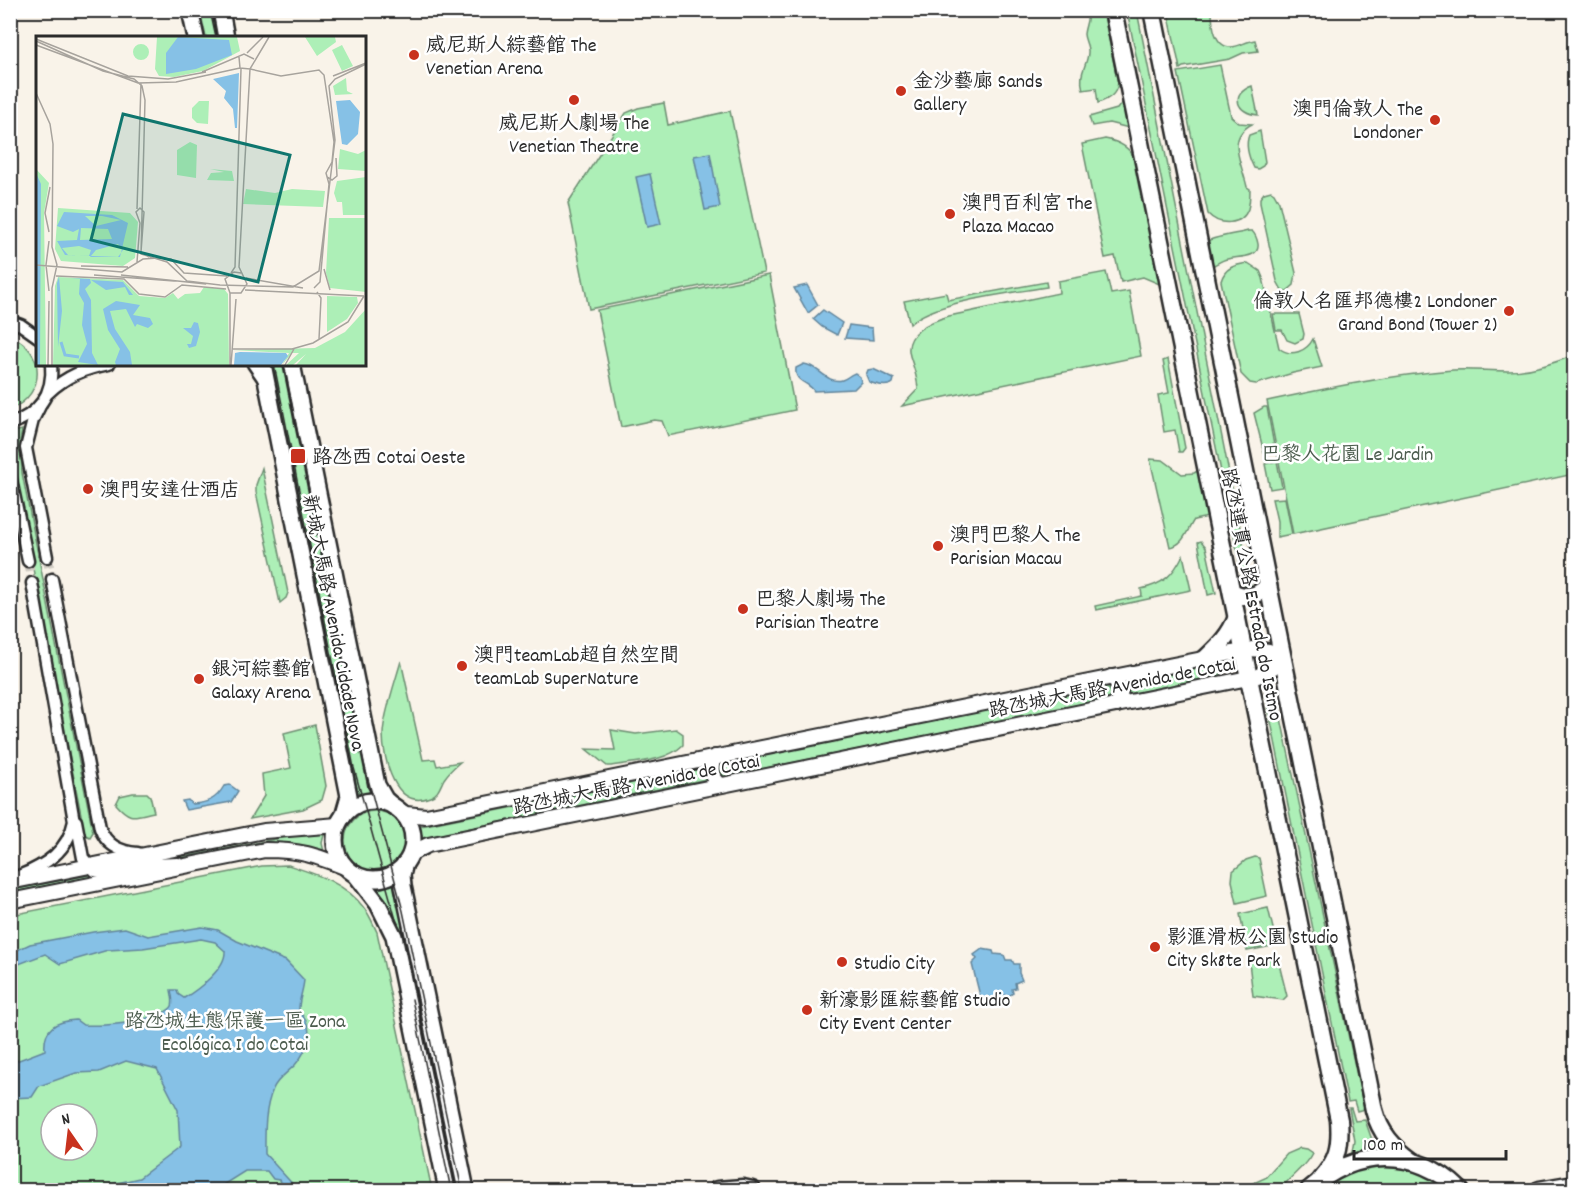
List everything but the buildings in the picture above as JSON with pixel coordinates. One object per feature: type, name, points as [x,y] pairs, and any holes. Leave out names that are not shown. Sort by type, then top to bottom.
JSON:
[{"type":"main road","points":[[190,10],[196,36]]},
{"type":"main road","points":[[221,10],[226,36]]},
{"type":"main road","name":"路氹連貫公路 Estrada do Istmo","points":[[1113,10],[1339,1120],[1340,1138],[1332,1167],[1315,1185]]},
{"type":"main road","name":"路氹連貫公路 Estrada do Istmo","points":[[1152,10],[1378,1123],[1390,1142],[1412,1161]]},
{"type":"main road","name":"新城大馬路 Avenida Cidade Nova","points":[[264,366],[283,472],[349,796],[340,821]]},
{"type":"main road","name":"新城大馬路 Avenida Cidade Nova","points":[[292,366],[377,785],[385,799],[395,808]]},
{"type":"main road","points":[[1232,592],[1248,597],[1263,591],[1268,585]]},
{"type":"main road","points":[[1206,658],[1231,632],[1237,617]]},
{"type":"main road","points":[[447,1191],[394,936],[378,904],[339,859],[336,848],[335,837],[340,821],[351,809],[372,801],[383,802],[395,808],[406,818],[411,829],[413,842],[402,875],[403,886],[466,1191]]},
{"type":"main road","points":[[351,871],[365,878],[376,879],[397,871],[407,859]]},
{"type":"main road","points":[[1315,1185],[1341,1167],[1364,1160],[1388,1158],[1412,1161],[1431,1168],[1460,1191]]},
{"type":"main road","points":[[1539,1191],[1575,1184]]},
{"type":"main road","points":[[717,1191],[743,1188],[752,1191]]},
{"type":"street","points":[[10,314],[16,323],[36,336]]},
{"type":"street","points":[[48,394],[52,376],[51,366]]},
{"type":"street","points":[[47,557],[26,448],[33,420],[48,394],[67,377],[99,366]]},
{"type":"street","points":[[254,366],[269,388]]},
{"type":"street","points":[[10,424],[32,414],[40,406]]},
{"type":"street","points":[[10,475],[28,561]]},
{"type":"street","points":[[52,579],[100,828],[105,839],[118,849],[150,854]]},
{"type":"street","points":[[32,583],[82,858],[95,871],[108,873],[154,864],[199,863]]},
{"type":"street","name":"路氹城大馬路 Avenida de Cotai","points":[[395,808],[406,814],[426,816],[1252,648],[1282,656],[1266,672],[1249,678],[428,845],[407,859]]},
{"type":"street","points":[[1111,677],[1118,682],[1121,691],[1117,705]]},
{"type":"street","points":[[715,757],[712,774],[721,785]]},
{"type":"street","points":[[10,881],[35,869],[56,855],[70,837],[74,814]]},
{"type":"street","points":[[10,881],[264,831],[340,821]]},
{"type":"street","points":[[10,901],[265,850],[293,849],[320,857],[351,871]]},
{"type":"green space","points":[[200,11],[213,11],[219,36],[206,36]]},
{"type":"green space","points":[[1087,11],[1103,11],[1118,83],[1116,91],[1111,96],[1098,103],[1096,88],[1083,90],[1082,84],[1082,74],[1088,53],[1084,34]]},
{"type":"green space","points":[[1127,11],[1137,11],[1252,588],[1245,589]]},
{"type":"green space","points":[[1168,11],[1212,11],[1215,34],[1221,43],[1234,47],[1255,40],[1258,51],[1180,69]]},
{"type":"green space","points":[[1220,65],[1231,116],[1239,123],[1252,124],[1239,136],[1237,144],[1239,160],[1247,187],[1250,189],[1249,206],[1241,219],[1230,222],[1218,221],[1208,214],[1178,72]]},
{"type":"green space","points":[[1252,86],[1258,115],[1245,111],[1238,103],[1238,98],[1245,89]]},
{"type":"green space","points":[[1124,100],[1129,128],[1109,123],[1092,126],[1089,117],[1117,109]]},
{"type":"green space","points":[[664,103],[668,125],[730,111],[764,273],[589,309],[568,203],[626,113]]},
{"type":"green space","points":[[1260,131],[1265,162],[1258,169],[1252,164],[1247,143],[1249,135]]},
{"type":"green space","points":[[1105,139],[1124,146],[1137,162],[1164,286],[1143,277],[1121,282],[1115,256],[1105,258],[1082,144]]},
{"type":"green space","points":[[1271,191],[1279,202],[1296,273],[1294,285],[1287,291],[1282,290],[1277,281],[1260,203],[1260,198],[1264,193]]},
{"type":"green space","points":[[1252,231],[1258,244],[1258,249],[1252,255],[1225,259],[1214,265],[1209,263],[1204,243],[1218,237]]},
{"type":"green space","points":[[1248,263],[1260,271],[1263,278],[1279,348],[1293,353],[1298,352],[1307,347],[1313,339],[1322,367],[1256,384],[1250,383],[1241,374],[1221,281],[1231,268]]},
{"type":"green space","points":[[1106,272],[1111,294],[1129,291],[1141,356],[902,406],[918,389],[909,348],[920,329],[949,316],[1059,293],[1058,281]]},
{"type":"green space","points":[[769,275],[795,410],[668,436],[662,421],[654,420],[621,427],[597,310]]},
{"type":"green space","points":[[1046,282],[1047,287],[974,299],[936,309],[910,324],[904,301],[946,293],[948,300]]},
{"type":"green space","points":[[1273,314],[1299,314],[1303,339],[1295,343],[1287,340],[1282,330],[1276,330]]},
{"type":"green space","points":[[11,336],[31,352],[36,362],[37,372],[36,383],[31,393],[11,409]]},
{"type":"green space","name":"巴黎人花園 Le Jardin","points":[[1574,355],[1574,474],[1293,534],[1267,401],[1359,382],[1429,372],[1524,370]]},
{"type":"green space","points":[[1168,359],[1185,448],[1182,452],[1179,452],[1175,430],[1164,432],[1158,395],[1169,393],[1163,361]]},
{"type":"green space","points":[[273,366],[286,366],[371,786],[370,792],[364,794],[359,794]]},
{"type":"green space","points":[[1267,407],[1275,451],[1264,453],[1254,413]]},
{"type":"green space","points":[[22,430],[20,441],[22,473],[93,832],[90,837],[85,835],[11,456],[10,433]]},
{"type":"green space","points":[[1150,459],[1163,460],[1182,474],[1194,473],[1201,469],[1213,516],[1194,520],[1182,540],[1175,546],[1170,547]]},
{"type":"green space","points":[[1277,461],[1282,487],[1270,489],[1265,464]]},
{"type":"green space","points":[[262,468],[288,593],[280,603],[256,492]]},
{"type":"green space","points":[[1285,498],[1292,534],[1277,537],[1277,521],[1272,499]]},
{"type":"green space","points":[[1201,541],[1206,547],[1216,593],[1208,595],[1198,542]]},
{"type":"green space","points":[[1183,555],[1191,590],[1096,610],[1095,606],[1142,596],[1141,589],[1167,578]]},
{"type":"green space","points":[[401,661],[423,760],[435,759],[437,766],[460,762],[451,770],[439,790],[430,797],[418,799],[408,797],[400,790],[393,780],[385,756],[383,734],[385,718]]},
{"type":"green space","points":[[1219,665],[1221,675],[1125,695],[1127,689],[1124,684]]},
{"type":"green space","points":[[1108,687],[1111,692],[1110,697],[1106,699],[722,777],[717,768],[719,764]]},
{"type":"green space","points":[[1275,690],[1364,1109],[1357,1111],[1354,1101],[1348,1102],[1265,692]]},
{"type":"green space","points":[[315,725],[326,786],[322,800],[303,809],[250,819],[264,796],[262,774],[291,768],[284,733]]},
{"type":"green space","points":[[676,729],[683,734],[683,745],[668,755],[650,760],[607,766],[586,749],[615,750],[611,730],[636,734]]},
{"type":"green space","points":[[705,768],[704,774],[707,779],[419,839],[416,827]]},
{"type":"green space","points":[[147,793],[154,812],[133,816],[125,813],[116,804],[120,796]]},
{"type":"green space","points":[[375,811],[392,816],[400,824],[405,841],[400,858],[392,866],[375,871],[358,866],[350,858],[345,841],[350,824],[358,816]]},
{"type":"green space","points":[[325,831],[322,843],[324,852],[296,845],[276,844],[11,895],[11,890]]},
{"type":"green space","points":[[1259,858],[1267,896],[1237,903],[1232,881],[1233,871],[1246,860]]},
{"type":"green space","name":"路氹城生態保護一區 Zona Ecológica I do Cotai","points":[[288,865],[330,880],[357,899],[377,932],[432,1190],[11,1190],[11,915],[262,866]]},
{"type":"green space","points":[[398,881],[459,1190],[454,1190],[395,923],[386,904],[373,888],[382,888]]},
{"type":"green space","points":[[1268,908],[1277,945],[1247,951],[1240,914]]},
{"type":"green space","points":[[1277,956],[1287,996],[1283,1000],[1253,996],[1249,962]]},
{"type":"green space","points":[[1349,1108],[1351,1108],[1355,1121],[1365,1120],[1371,1137],[1381,1151],[1352,1157],[1355,1141]]},
{"type":"green space","points":[[1300,1148],[1312,1153],[1281,1190],[1238,1190],[1265,1178],[1286,1154]]},
{"type":"green space","points":[[1378,1164],[1409,1167],[1452,1190],[1319,1190],[1334,1179]]},
{"type":"water","points":[[710,153],[720,207],[705,210],[694,156]]},
{"type":"water","points":[[650,174],[661,224],[647,227],[636,177]]},
{"type":"water","points":[[807,285],[818,305],[808,313],[794,288]]},
{"type":"water","points":[[823,310],[842,323],[837,335],[813,319]]},
{"type":"water","points":[[849,325],[872,328],[873,340],[845,338]]},
{"type":"water","points":[[804,364],[814,367],[836,381],[855,373],[860,377],[861,382],[854,389],[814,391],[797,377],[796,368]]},
{"type":"water","points":[[873,369],[894,379],[893,383],[885,386],[869,382],[866,375],[868,370]]},
{"type":"water","points":[[230,785],[238,791],[231,802],[186,810],[182,801],[188,800],[192,804],[207,802],[218,795],[224,786]]},
{"type":"water","points":[[202,927],[218,930],[237,941],[286,961],[304,980],[299,1012],[308,1024],[309,1038],[300,1059],[273,1089],[268,1105],[265,1130],[265,1154],[298,1190],[287,1190],[267,1171],[245,1171],[215,1190],[87,1190],[139,1178],[180,1147],[178,1110],[157,1069],[126,1061],[99,1072],[76,1073],[39,1086],[32,1097],[11,1098],[11,1063],[45,1050],[46,1036],[49,1031],[62,1022],[76,1020],[83,1025],[119,1024],[152,1015],[157,1016],[172,1007],[171,990],[177,990],[178,994],[184,998],[210,978],[221,964],[225,951],[215,942],[201,939],[143,948],[108,950],[60,964],[45,954],[11,967],[11,953],[30,944],[93,932],[125,928],[148,936]]},
{"type":"water","points":[[982,949],[1004,955],[1006,960],[1019,964],[1022,980],[1015,983],[1016,988],[1012,989],[1013,993],[1007,997],[1005,995],[995,1007],[994,1004],[987,1004],[980,996],[972,964],[977,959],[974,955]]},
{"type":"tunnel","points":[[47,557],[52,579]]},
{"type":"tunnel","points":[[28,561],[32,583]]},
{"type":"tram line","points":[[210,10],[216,36]]},
{"type":"tram line","points":[[274,366],[354,768],[396,920]]},
{"type":"tram line","points":[[284,366],[364,764],[403,911],[462,1190]]},
{"type":"tram line","points":[[412,999],[451,1190]]},
{"type":"place","name":"威尼斯人綜藝館 The Venetian Arena","points":[[414,55]]},
{"type":"place","name":"金沙藝廊 Sands Gallery","points":[[901,91]]},
{"type":"place","name":"威尼斯人劇場 The Venetian Theatre","points":[[574,100]]},
{"type":"place","name":"澳門倫敦人 The Londoner","points":[[1435,120]]},
{"type":"place","name":"澳門百利宮 The Plaza Macao","points":[[950,214]]},
{"type":"place","name":"倫敦人名匯邦德樓2 Londoner Grand Bond (Tower 2)","points":[[1509,311]]},
{"type":"place","name":"路氹西 Cotai Oeste","points":[[298,456]]},
{"type":"place","name":"澳門安達仕酒店","points":[[88,489]]},
{"type":"place","name":"澳門巴黎人 The Parisian Macau","points":[[938,546]]},
{"type":"place","name":"巴黎人劇場 The Parisian Theatre","points":[[743,609]]},
{"type":"place","name":"澳門teamLab超自然空間 teamLab SuperNature","points":[[462,666]]},
{"type":"place","name":"銀河綜藝館 Galaxy Arena","points":[[199,679]]},
{"type":"place","name":"影滙滑板公園 Studio City Sk8te Park","points":[[1155,947]]},
{"type":"place","name":"Studio City","points":[[842,962]]},
{"type":"place","name":"新濠影匯綜藝館 Studio City Event Center","points":[[807,1010]]}]
